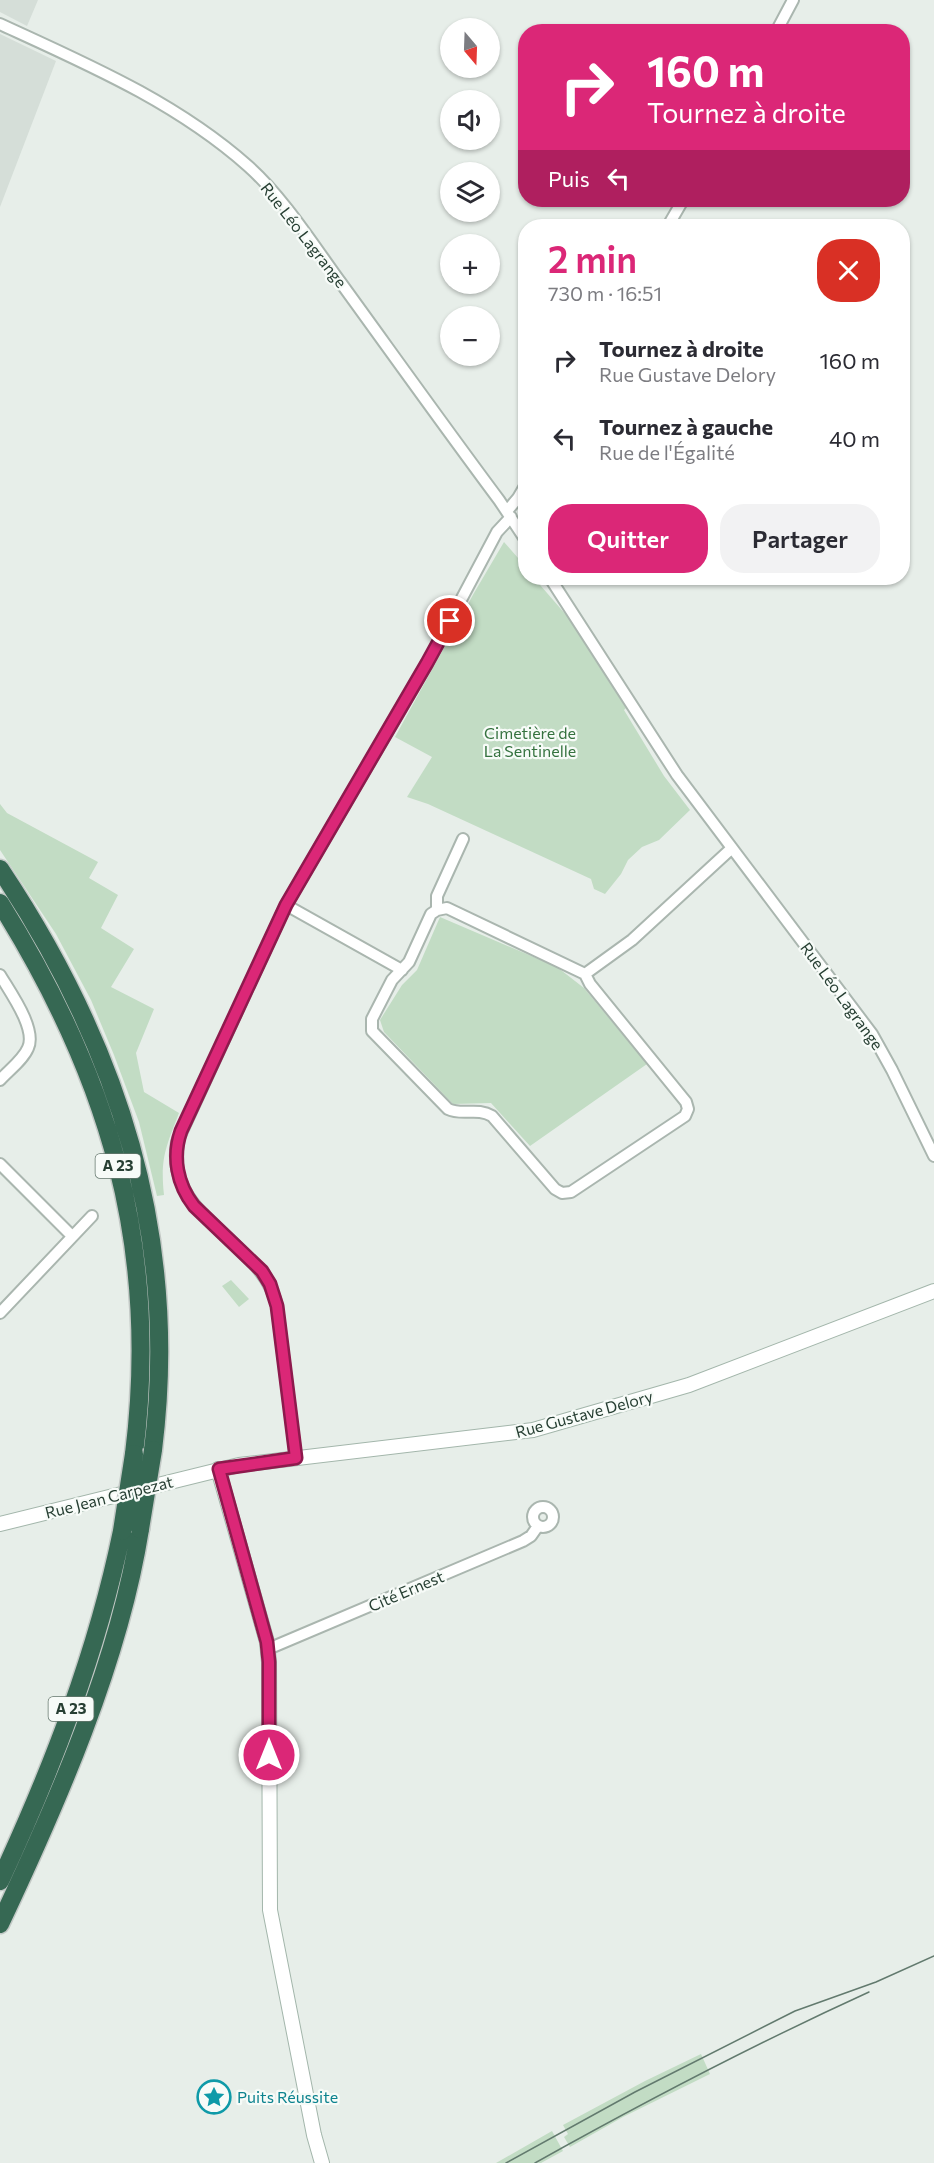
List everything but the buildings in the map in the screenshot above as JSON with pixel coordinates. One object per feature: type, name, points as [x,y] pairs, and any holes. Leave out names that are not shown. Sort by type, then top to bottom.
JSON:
[{"type":"highway","name":"A 23","points":[[0,869],[45,942],[76,999],[102,1056],[131,1143],[148,1219],[157,1295],[159,1370],[153,1450],[131,1530],[80,1684],[48,1770],[0,1881]]},
{"type":"highway","name":"A 23","points":[[0,903],[47,983],[84,1061],[109,1131],[124,1187],[135,1251],[140,1326],[140,1395],[131,1530],[122,1610],[94,1698],[53,1806],[0,1924]]},
{"type":"street","points":[[780,24],[793,0]]},
{"type":"street","name":"Rue Léo Lagrange","points":[[0,24],[149,97],[208,134],[256,173],[309,240],[518,528]]},
{"type":"street","points":[[296,1458],[277,1306],[272,1290],[256,1265],[191,1201],[181,1183],[176,1156],[181,1131],[286,905],[427,663],[518,498]]},
{"type":"street","name":"Rue Léo Lagrange","points":[[554,585],[670,766],[878,1043],[934,1156]]},
{"type":"street","points":[[437,910],[437,896],[463,839]]},
{"type":"street","points":[[585,974],[626,944],[732,848]]},
{"type":"street","points":[[286,905],[402,970]]},
{"type":"street","points":[[447,908],[585,974],[595,990],[686,1102],[688,1109],[685,1116],[574,1190],[565,1193],[555,1189],[492,1116],[480,1111],[455,1112],[448,1109],[375,1035],[371,1027],[372,1019],[392,980],[402,970],[409,962],[431,914],[447,908]]},
{"type":"street","points":[[0,975],[28,1024],[31,1038],[26,1052],[0,1080]]},
{"type":"street","points":[[0,1164],[72,1236]]},
{"type":"street","points":[[0,1313],[92,1216]]},
{"type":"street","name":"Rue Gustave Delory","points":[[219,1469],[542,1428],[689,1385],[934,1291]]},
{"type":"street","points":[[219,1469],[268,1648],[270,1910],[321,2163]]},
{"type":"street","name":"Rue Jean Carpezat","points":[[0,1524],[219,1469]]},
{"type":"street","name":"Cité Ernest","points":[[268,1648],[523,1541],[531,1536],[538,1526]]},
{"type":"shaded area","points":[[0,0],[38,0],[27,26],[0,12]]},
{"type":"shaded area","points":[[0,34],[56,61],[0,207]]},
{"type":"green space","name":"Cimetière de La Sentinelle","points":[[504,542],[518,558],[518,585],[540,585],[567,616],[626,708],[624,710],[664,776],[690,810],[659,840],[642,847],[628,860],[621,874],[605,894],[594,889],[591,879],[428,804],[407,797],[432,757],[395,737]]},
{"type":"green space","points":[[0,804],[7,813],[98,862],[89,878],[118,895],[101,928],[134,949],[111,987],[154,1009],[136,1053],[144,1092],[179,1113],[165,1153],[164,1195],[157,1196],[139,1122],[91,1000],[56,934],[0,850]]},
{"type":"green space","points":[[440,917],[557,967],[584,988],[647,1064],[530,1146],[491,1103],[453,1104],[384,1032],[380,1020],[402,985],[417,970]]},
{"type":"green space","points":[[231,1280],[249,1299],[239,1307],[222,1286]]},
{"type":"green space","points":[[701,2054],[710,2074],[623,2117],[570,2147],[564,2137],[568,2134],[563,2125]]},
{"type":"green space","points":[[552,2131],[563,2151],[541,2163],[496,2163]]},
{"type":"tram line","points":[[506,2163],[635,2092],[795,2011],[876,1982],[934,1956]]},
{"type":"tram line","points":[[535,2163],[700,2074],[869,1992]]},
{"type":"place","name":"Puits Réussite","points":[[214,2097]]},
{"type":"route","points":[[269,1755],[267,1642],[219,1469],[296,1458],[277,1306],[270,1284],[262,1271],[194,1206],[181,1183],[177,1169],[176,1148],[181,1131],[286,905],[450,621]]}]
